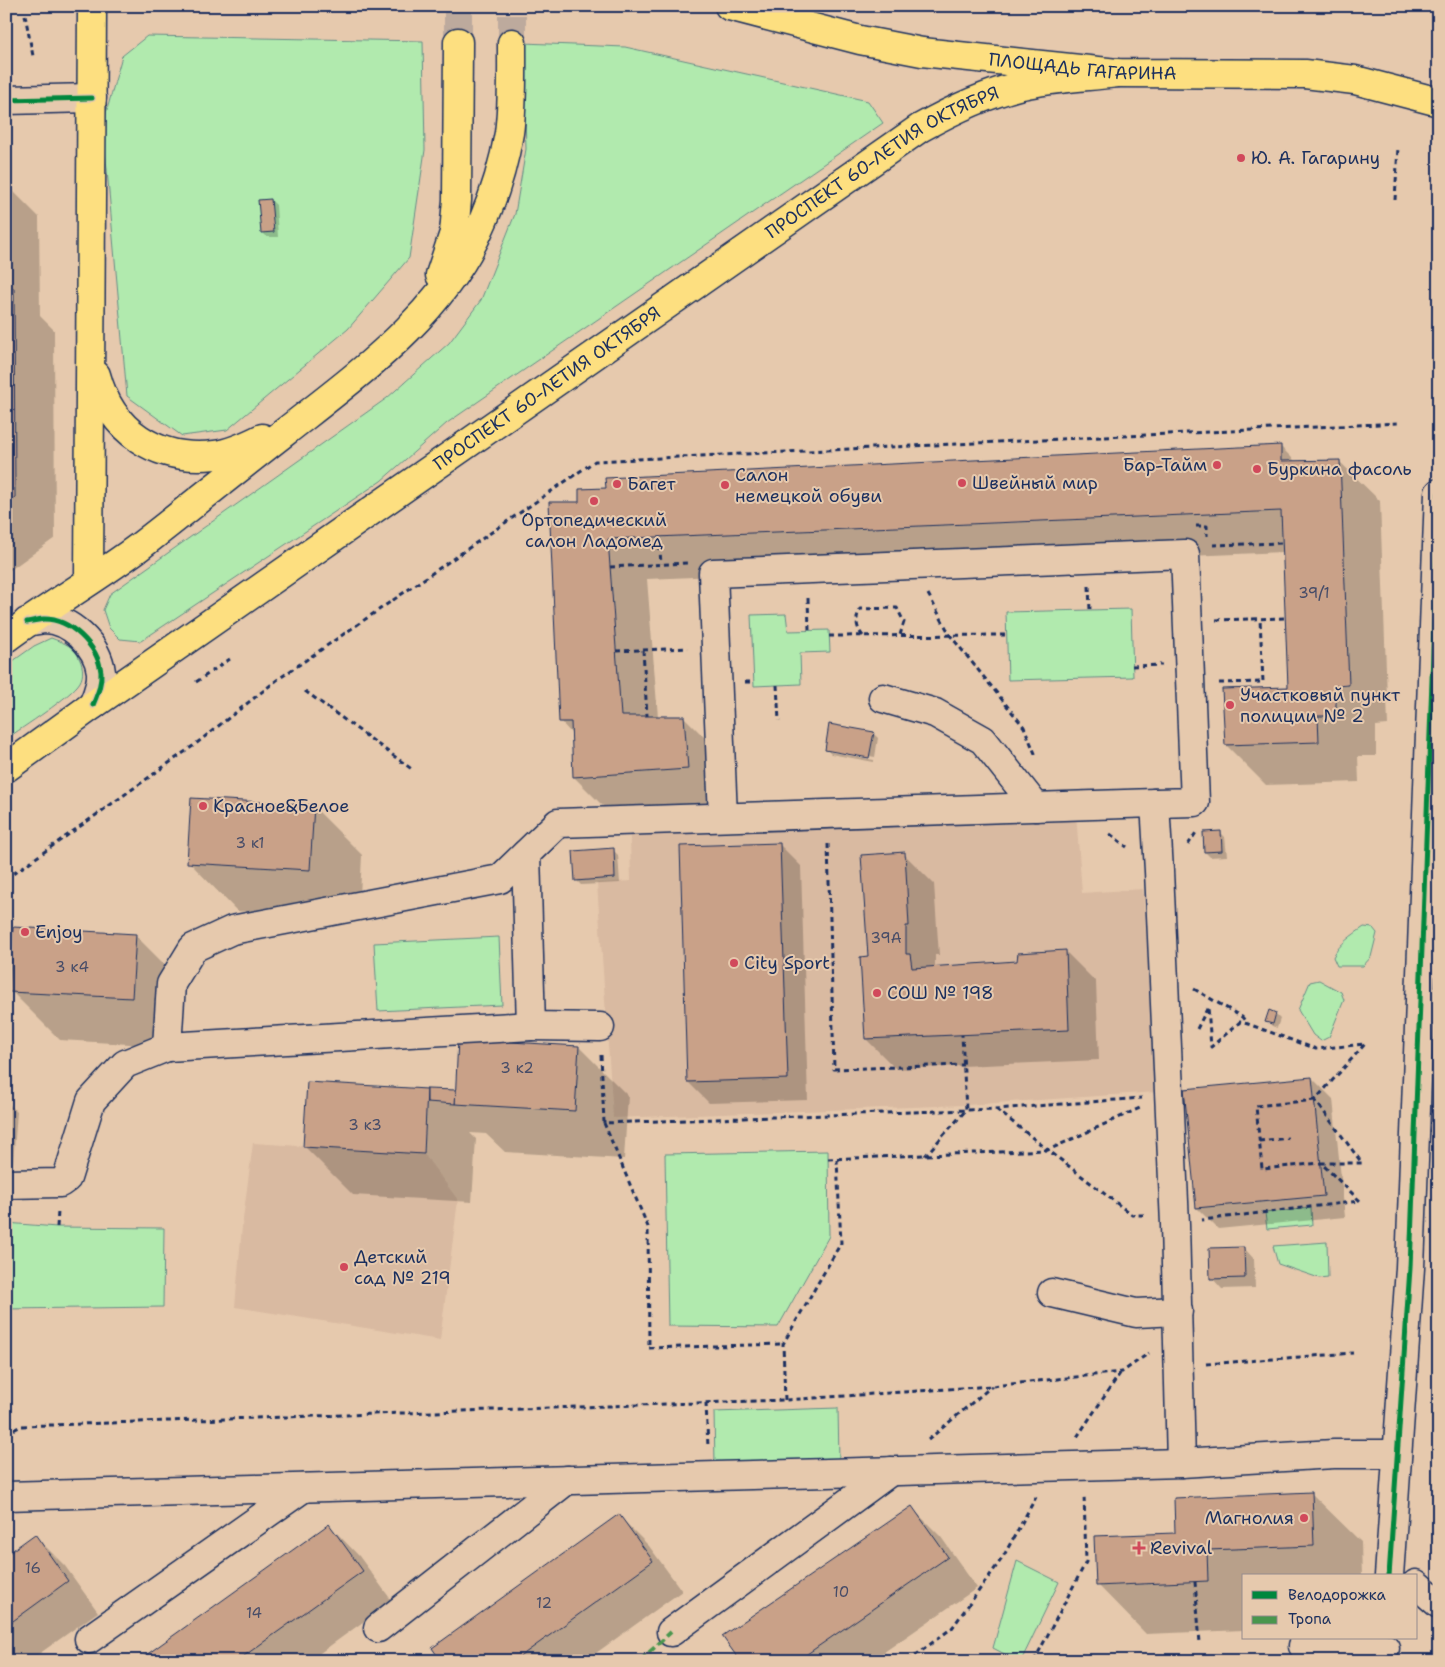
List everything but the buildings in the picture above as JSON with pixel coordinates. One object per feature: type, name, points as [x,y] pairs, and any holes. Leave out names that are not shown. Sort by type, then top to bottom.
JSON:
[{"type":"main road","points":[[89,581],[92,6]]},
{"type":"main road","name":"ПЛОЩАДЬ ГАГАРИНА","points":[[729,6],[860,40],[922,52],[1117,72],[1305,74],[1355,80],[1439,102]]},
{"type":"main road","points":[[404,334],[442,271],[454,233],[457,200],[458,42]]},
{"type":"main road","points":[[17,630],[138,547],[312,410],[381,355],[404,334],[434,300],[462,261],[483,222],[499,176],[508,134],[512,85],[512,43]]},
{"type":"main road","name":"ПРОСПЕКТ 60-ЛЕТИЯ ОКТЯБРЯ","points":[[6,768],[93,705],[920,128],[992,93],[1024,85],[1117,72]]},
{"type":"main road","points":[[1394,89],[1439,118]]},
{"type":"main road","points":[[90,356],[99,387],[111,412],[128,432],[154,447],[186,456],[216,455],[244,446],[274,432],[312,410]]},
{"type":"street","points":[[6,100],[92,98]]},
{"type":"street","points":[[1396,1571],[1397,1454],[1410,1268],[1439,493]]},
{"type":"street","points":[[167,1047],[171,984],[193,948],[232,930],[500,879],[558,823],[1195,802],[1185,554],[713,573],[723,817]]},
{"type":"street","points":[[17,630],[44,619],[64,623],[82,636],[95,653],[101,672],[99,690],[93,705]]},
{"type":"street","points":[[883,698],[936,713],[982,740],[1036,807]]},
{"type":"street","points":[[1155,802],[1166,1093],[1178,1311],[1181,1463]]},
{"type":"street","points":[[526,854],[531,1026]]},
{"type":"street","points":[[6,1184],[60,1183],[67,1178],[91,1101],[125,1064],[167,1047],[531,1026],[600,1027]]},
{"type":"street","points":[[1052,1293],[1136,1313],[1178,1311]]},
{"type":"street","points":[[6,1496],[1083,1466],[1181,1463],[1334,1454],[1397,1454]]},
{"type":"street","points":[[671,1632],[891,1471]]},
{"type":"street","points":[[378,1628],[567,1480]]},
{"type":"street","points":[[89,1639],[303,1488]]},
{"type":"street","points":[[1418,1586],[1439,1604]]},
{"type":"street","points":[[1303,1646],[1384,1649]]},
{"type":"path","points":[[25,15],[33,56]]},
{"type":"path","points":[[1396,200],[1398,147]]},
{"type":"path","points":[[6,879],[193,746],[277,680],[595,461],[1400,423]]},
{"type":"path","points":[[659,537],[660,564]]},
{"type":"path","points":[[1208,546],[1282,543]]},
{"type":"path","points":[[610,567],[696,563]]},
{"type":"path","points":[[911,565],[950,636],[1024,727],[1038,762]]},
{"type":"path","points":[[863,636],[857,624],[857,616],[860,609],[897,608],[904,622],[900,636]]},
{"type":"path","points":[[1211,620],[1285,618]]},
{"type":"path","points":[[1213,684],[1263,682],[1260,619]]},
{"type":"path","points":[[829,636],[1007,635]]},
{"type":"path","points":[[616,651],[690,648]]},
{"type":"path","points":[[643,650],[646,716]]},
{"type":"path","points":[[196,682],[230,659]]},
{"type":"path","points":[[1250,682],[1250,688]]},
{"type":"path","points":[[777,685],[779,721]]},
{"type":"path","points":[[305,691],[413,770]]},
{"type":"path","points":[[828,814],[834,1069],[963,1064]]},
{"type":"path","points":[[1191,987],[1242,1017],[1248,1024]]},
{"type":"path","points":[[1195,1033],[1208,1007],[1211,1047],[1240,1022],[1316,1049],[1365,1044],[1315,1100],[1256,1106],[1262,1169],[1320,1164],[1362,1163],[1315,1100]]},
{"type":"path","points":[[600,1027],[604,1123],[648,1227],[649,1348],[783,1344]]},
{"type":"path","points":[[925,1156],[966,1110],[962,1035]]},
{"type":"path","points":[[604,1123],[966,1110],[1166,1093]]},
{"type":"path","points":[[828,1159],[1048,1150],[1166,1093]]},
{"type":"path","points":[[996,1108],[1132,1215],[1174,1217]]},
{"type":"path","points":[[1259,1141],[1288,1138]]},
{"type":"path","points":[[785,1400],[783,1344],[842,1243],[837,1160]]},
{"type":"path","points":[[1224,1217],[1360,1201],[1320,1164]]},
{"type":"path","points":[[1179,1366],[1353,1352]]},
{"type":"path","points":[[908,1661],[952,1628],[1003,1557],[1035,1498],[1042,1469],[1056,1466],[1122,1372],[1147,1355]]},
{"type":"path","points":[[6,1434],[21,1426],[785,1400],[992,1386],[1122,1372]]},
{"type":"path","points":[[927,1441],[992,1386]]},
{"type":"path","points":[[706,1403],[710,1476]]},
{"type":"path","points":[[1034,1661],[1086,1562],[1083,1466]]},
{"type":"path","points":[[1195,1582],[1200,1642]]},
{"type":"shaded area","name":"СОШ № 198","points":[[1076,814],[1082,893],[1143,889],[1157,1092],[966,1105],[613,1118],[597,883],[631,881],[630,836]]},
{"type":"shaded area","name":"Детский сад № 219","points":[[253,1143],[424,1154],[458,1200],[440,1340],[235,1307],[242,1227]]},
{"type":"green space","points":[[147,36],[423,41],[425,150],[409,258],[348,329],[227,430],[182,436],[127,396],[103,124],[122,56]]},
{"type":"green space","points":[[523,43],[625,47],[868,101],[883,123],[447,423],[381,481],[141,641],[120,639],[109,628],[103,610],[110,594],[387,398],[449,343],[481,300],[515,214],[526,149]]},
{"type":"green space","points":[[1131,609],[1133,677],[1008,680],[1006,612]]},
{"type":"green space","points":[[786,614],[788,631],[829,630],[830,652],[800,653],[801,684],[754,686],[751,615]]},
{"type":"green space","points":[[51,638],[68,646],[78,655],[83,674],[80,682],[67,696],[6,739],[6,666],[34,646]]},
{"type":"green space","points":[[1364,927],[1373,928],[1377,933],[1371,957],[1363,966],[1337,966],[1333,957],[1336,952],[1346,940]]},
{"type":"green space","points":[[499,937],[502,1005],[378,1011],[374,943]]},
{"type":"green space","points":[[1319,980],[1341,992],[1344,1000],[1329,1037],[1321,1041],[1313,1035],[1298,1010],[1310,982]]},
{"type":"green space","points":[[828,1151],[829,1236],[778,1327],[668,1326],[665,1154]]},
{"type":"green space","points":[[1311,1208],[1312,1225],[1267,1229],[1265,1213]]},
{"type":"green space","points":[[6,1223],[57,1227],[164,1228],[163,1307],[6,1309]]},
{"type":"green space","points":[[1327,1242],[1328,1277],[1319,1278],[1278,1264],[1273,1246]]},
{"type":"green space","points":[[838,1408],[839,1460],[715,1464],[714,1412]]},
{"type":"green space","points":[[1017,1561],[1059,1582],[1021,1661],[993,1648]]},
{"type":"tunnel","points":[[458,6],[458,42]]},
{"type":"tunnel","points":[[512,6],[512,43]]},
{"type":"marked path","points":[[640,1661],[671,1632]]},
{"type":"cycle path","points":[[6,100],[92,98]]},
{"type":"cycle path","points":[[1389,1574],[1410,1268],[1439,493]]},
{"type":"cycle path","points":[[27,622],[43,619],[53,620],[63,623],[81,635],[99,662],[101,672],[100,685],[93,705]]},
{"type":"place","name":"Ю. А. Гагарину","points":[[1241,158]]},
{"type":"place","name":"Бар-Тайм","points":[[1217,465]]},
{"type":"place","name":"Буркина фасоль","points":[[1257,469]]},
{"type":"place","name":"Швейный мир","points":[[962,483]]},
{"type":"place","name":"Багет","points":[[617,484]]},
{"type":"place","name":"Салон немецкой обуви","points":[[725,485]]},
{"type":"place","name":"Ортопедический салон Ладомед","points":[[594,501]]},
{"type":"place","name":"Участковый пункт полиции № 2","points":[[1230,705]]},
{"type":"place","name":"Красное&Белое","points":[[203,806]]},
{"type":"place","name":"Enjoy","points":[[25,932]]},
{"type":"place","name":"City Sport","points":[[734,963]]},
{"type":"place","name":"СОШ № 198","points":[[877,993]]},
{"type":"place","name":"Детский сад № 219","points":[[344,1267]]},
{"type":"place","name":"Магнолия","points":[[1304,1518]]},
{"type":"place","name":"Revival","points":[[1139,1548]]}]
